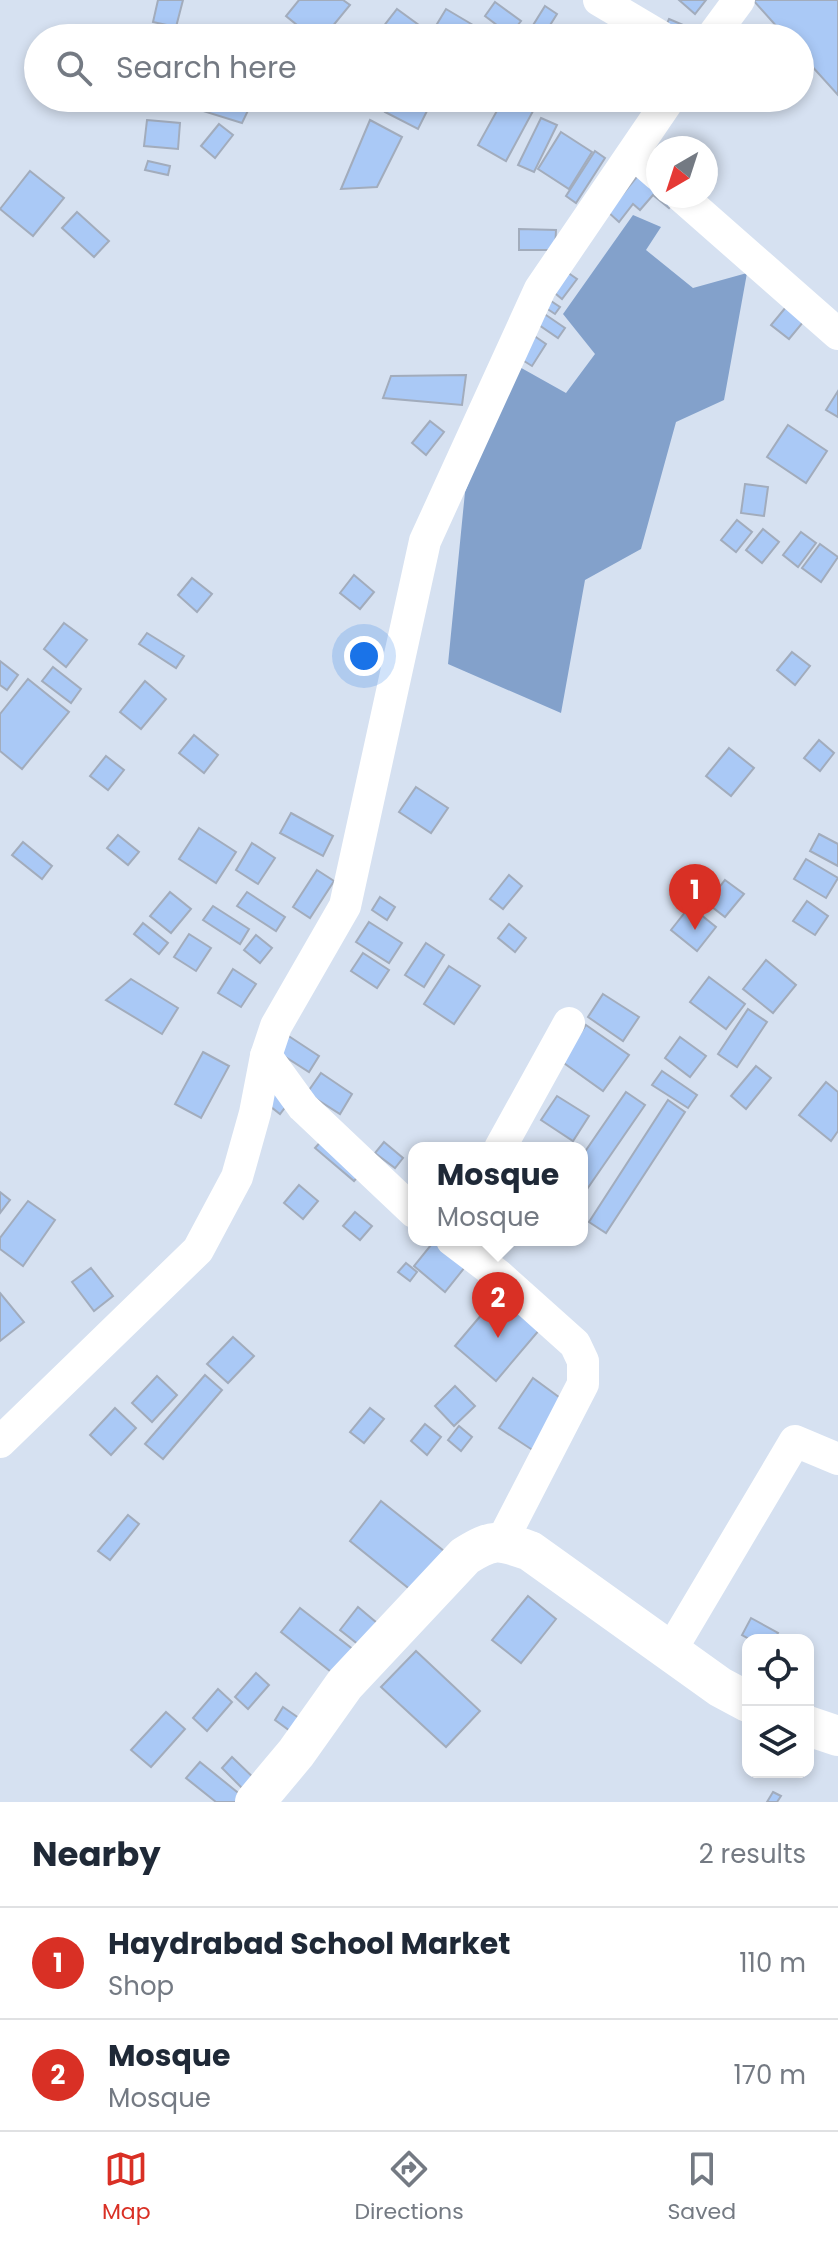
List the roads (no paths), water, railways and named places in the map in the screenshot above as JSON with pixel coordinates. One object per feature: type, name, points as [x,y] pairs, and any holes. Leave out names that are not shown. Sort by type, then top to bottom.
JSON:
[{"type":"street","points":[[599,0],[639,24]]},
{"type":"street","points":[[721,24],[739,0]]},
{"type":"street","points":[[0,1442],[198,1250],[237,1177],[276,1026],[345,906],[425,541],[540,289],[661,112]]},
{"type":"street","points":[[634,154],[646,164]]},
{"type":"street","points":[[695,208],[838,334]]},
{"type":"street","points":[[503,1142],[569,1023]]},
{"type":"street","points":[[266,1056],[303,1107],[408,1206]]},
{"type":"street","points":[[460,1246],[498,1275],[575,1344],[583,1361],[583,1384],[502,1541]]},
{"type":"street","points":[[671,1650],[795,1441],[838,1459]]},
{"type":"street","points":[[255,1802],[296,1753],[345,1684],[454,1567],[482,1545],[502,1541],[530,1551],[720,1687],[742,1699]]},
{"type":"street","points":[[814,1728],[838,1736]]},
{"type":"water","points":[[633,215],[661,227],[646,250],[693,288],[747,273],[724,400],[676,422],[641,549],[585,580],[561,713],[448,664],[465,492],[516,365],[566,393],[595,354],[563,314]]},
{"type":"place","name":"Haydrabad School Market","points":[[695,930]]},
{"type":"place","name":"Mosque","points":[[498,1338]]}]
